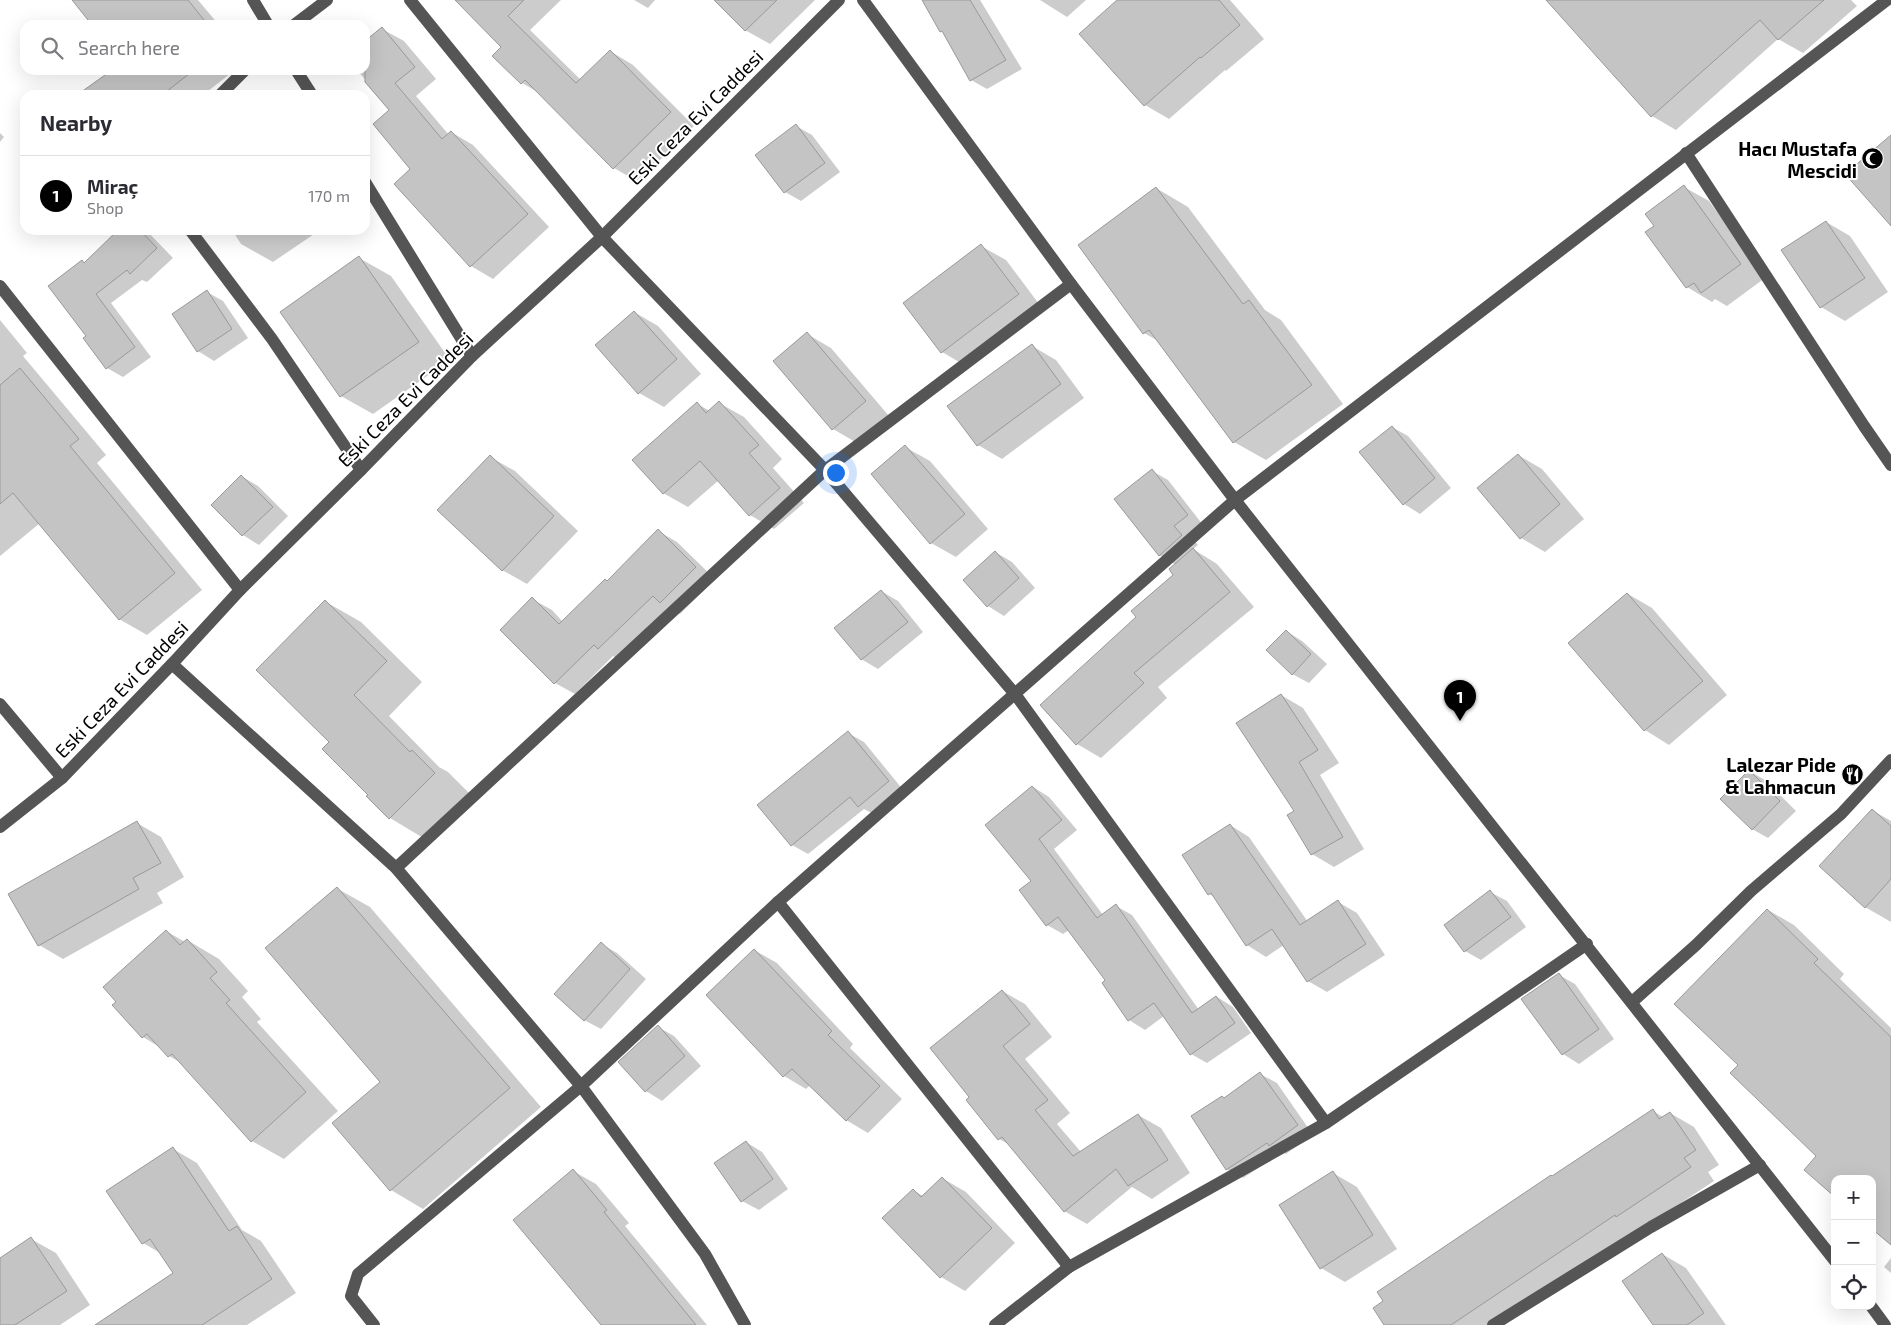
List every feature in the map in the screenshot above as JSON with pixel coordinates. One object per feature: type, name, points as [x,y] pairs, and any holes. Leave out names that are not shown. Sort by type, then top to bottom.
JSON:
[{"type":"street","points":[[253,0],[265,20]]},
{"type":"street","points":[[301,20],[327,0]]},
{"type":"street","points":[[410,0],[602,238],[825,470],[1015,694],[1326,1123]]},
{"type":"street","name":"Eski Ceza Evi Caddesi","points":[[0,827],[62,778],[240,590],[472,356],[602,238],[839,0]]},
{"type":"street","points":[[863,0],[1071,284],[1236,500],[1831,1256]]},
{"type":"street","points":[[374,1325],[351,1296],[358,1274],[581,1086],[778,902],[1236,500],[1887,0]]},
{"type":"street","points":[[225,90],[239,75]]},
{"type":"street","points":[[299,75],[309,90]]},
{"type":"street","points":[[1686,153],[1891,465]]},
{"type":"street","points":[[370,190],[472,356]]},
{"type":"street","points":[[194,235],[272,339],[361,470]]},
{"type":"street","points":[[396,868],[825,470],[1071,284]]},
{"type":"street","points":[[0,286],[240,590]]},
{"type":"street","points":[[172,664],[396,868],[581,1086],[704,1254],[745,1325]]},
{"type":"street","points":[[0,704],[62,778]]},
{"type":"street","points":[[1632,1002],[1696,945],[1751,891],[1841,814],[1891,760]]},
{"type":"street","points":[[778,902],[1069,1267]]},
{"type":"street","points":[[995,1325],[1069,1267],[1326,1123],[1587,944]]},
{"type":"street","points":[[1493,1325],[1652,1227],[1760,1165]]},
{"type":"street","points":[[1874,1310],[1885,1325]]},
{"type":"building","points":[[72,0],[188,0],[204,20],[88,20]]},
{"type":"building","points":[[455,0],[524,0],[508,16],[576,83],[610,50],[671,112],[613,169],[525,80],[521,84],[492,56],[501,47]]},
{"type":"building","points":[[714,0],[777,0],[745,31]]},
{"type":"building","points":[[922,0],[970,0],[1006,60],[970,81]]},
{"type":"building","points":[[1117,0],[1219,0],[1240,25],[1144,106],[1079,34]]},
{"type":"building","points":[[1546,0],[1824,0],[1778,40],[1760,20],[1651,117]]},
{"type":"building","points":[[382,27],[415,67],[395,83],[442,139],[451,131],[528,214],[470,267],[394,184],[410,169],[373,124],[389,110],[365,82],[365,75],[370,75],[370,37]]},
{"type":"building","points":[[105,75],[188,75],[168,90],[84,90]]},
{"type":"building","points":[[796,124],[825,163],[784,193],[755,155]]},
{"type":"building","points":[[1891,135],[1891,226],[1845,174]]},
{"type":"building","points":[[1684,185],[1741,264],[1701,293],[1694,283],[1686,288],[1645,232],[1654,226],[1645,214]]},
{"type":"building","points":[[1156,187],[1243,304],[1249,300],[1312,385],[1233,443],[1149,330],[1143,334],[1078,245]]},
{"type":"building","points":[[1826,221],[1865,278],[1820,308],[1781,250]]},
{"type":"building","points":[[113,235],[145,235],[157,248],[130,274],[127,270],[96,294],[135,347],[106,369],[83,338],[86,336],[48,286],[82,260],[84,263]]},
{"type":"building","points":[[981,244],[1019,294],[941,353],[903,303]]},
{"type":"building","points":[[359,256],[419,342],[340,397],[280,312]]},
{"type":"building","points":[[207,290],[232,329],[197,352],[172,314]]},
{"type":"building","points":[[634,311],[677,359],[638,394],[595,345]]},
{"type":"building","points":[[807,332],[866,401],[832,430],[773,361]]},
{"type":"building","points":[[1032,344],[1061,384],[977,446],[947,406]]},
{"type":"building","points":[[20,368],[79,439],[70,446],[175,573],[119,620],[13,493],[0,504],[0,385]]},
{"type":"building","points":[[719,401],[759,445],[749,453],[780,488],[749,516],[700,461],[663,494],[632,460],[697,402],[706,413]]},
{"type":"building","points":[[1392,426],[1435,478],[1403,505],[1359,452]]},
{"type":"building","points":[[905,445],[965,514],[930,544],[871,474]]},
{"type":"building","points":[[1518,454],[1560,504],[1520,539],[1477,488]]},
{"type":"building","points":[[490,455],[554,516],[502,571],[437,510]]},
{"type":"building","points":[[1152,469],[1188,515],[1174,526],[1182,535],[1159,556],[1114,499]]},
{"type":"building","points":[[241,475],[273,507],[242,536],[211,505]]},
{"type":"building","points":[[658,529],[696,567],[660,603],[653,596],[598,649],[594,645],[554,684],[500,630],[532,597],[559,624],[605,579],[607,581]]},
{"type":"building","points":[[1193,548],[1230,592],[1134,673],[1144,683],[1076,745],[1040,705],[1136,617],[1131,611],[1173,575],[1169,569]]},
{"type":"building","points":[[995,551],[1019,578],[987,607],[963,580]]},
{"type":"building","points":[[881,590],[908,622],[861,660],[834,628]]},
{"type":"building","points":[[1627,593],[1703,681],[1644,731],[1568,643]]},
{"type":"building","points":[[325,600],[387,661],[354,695],[410,752],[412,750],[435,773],[389,819],[322,749],[329,742],[256,670]]},
{"type":"building","points":[[1286,630],[1311,654],[1292,675],[1266,650]]},
{"type":"building","points":[[1281,694],[1318,750],[1299,762],[1343,837],[1311,855],[1287,815],[1294,811],[1236,723]]},
{"type":"building","points":[[848,731],[889,781],[858,807],[850,797],[791,846],[757,805]]},
{"type":"building","points":[[1749,770],[1780,801],[1752,830],[1720,799]]},
{"type":"building","points":[[1032,786],[1062,820],[1039,839],[1097,918],[1116,904],[1192,1013],[1216,996],[1235,1023],[1190,1055],[1154,1003],[1128,1021],[1102,983],[1105,980],[1058,917],[1046,926],[1019,890],[1031,881],[985,825]]},
{"type":"building","points":[[1872,809],[1891,826],[1891,879],[1865,908],[1819,866]]},
{"type":"building","points":[[137,821],[161,863],[133,878],[139,889],[38,946],[8,894]]},
{"type":"building","points":[[1230,824],[1300,925],[1338,900],[1366,944],[1307,982],[1272,929],[1246,946],[1211,893],[1208,895],[1182,855]]},
{"type":"building","points":[[337,887],[510,1088],[390,1191],[332,1123],[380,1082],[265,948]]},
{"type":"building","points":[[1490,890],[1511,917],[1464,952],[1444,925]]},
{"type":"building","points":[[1767,909],[1818,959],[1814,963],[1891,1037],[1891,1245],[1876,1232],[1876,1175],[1831,1175],[1831,1194],[1804,1170],[1816,1156],[1730,1073],[1738,1065],[1674,1004]]},
{"type":"building","points":[[166,930],[180,945],[187,939],[217,972],[210,978],[230,1000],[226,1003],[306,1092],[251,1142],[172,1054],[168,1057],[147,1034],[142,1038],[112,1005],[116,1002],[103,987]]},
{"type":"building","points":[[601,942],[630,969],[584,1021],[554,994]]},
{"type":"building","points":[[754,949],[832,1031],[828,1035],[880,1086],[846,1121],[792,1069],[783,1077],[706,995]]},
{"type":"building","points":[[1559,973],[1599,1029],[1562,1055],[1521,999]]},
{"type":"building","points":[[1002,990],[1030,1024],[1003,1046],[1048,1100],[1035,1110],[1073,1156],[1138,1114],[1168,1160],[1128,1186],[1116,1169],[1064,1212],[1002,1137],[998,1140],[966,1100],[969,1097],[930,1048]]},
{"type":"building","points":[[658,1025],[685,1056],[645,1092],[618,1062]]},
{"type":"building","points":[[1260,1072],[1298,1125],[1269,1146],[1267,1143],[1226,1170],[1191,1116],[1222,1096],[1224,1098]]},
{"type":"building","points":[[1653,1109],[1659,1119],[1670,1112],[1696,1150],[1684,1158],[1691,1167],[1616,1217],[1615,1215],[1451,1325],[1384,1325],[1373,1308],[1383,1301],[1377,1292]]},
{"type":"building","points":[[746,1141],[773,1179],[741,1202],[714,1163]]},
{"type":"building","points":[[173,1147],[229,1231],[237,1226],[272,1279],[202,1325],[95,1325],[173,1273],[150,1239],[142,1244],[106,1191]]},
{"type":"building","points":[[573,1169],[607,1210],[604,1212],[696,1325],[601,1325],[513,1220]]},
{"type":"building","points":[[1333,1171],[1373,1235],[1320,1269],[1279,1205]]},
{"type":"building","points":[[942,1177],[992,1228],[940,1278],[882,1218],[913,1189],[921,1197]]},
{"type":"building","points":[[31,1237],[67,1291],[15,1325],[0,1325],[0,1258]]},
{"type":"building","points":[[1662,1253],[1704,1313],[1687,1325],[1653,1325],[1622,1281]]},
{"type":"place","name":"Hacı Mustafa Mescidi","points":[[1873,159]]},
{"type":"place","name":"Miraç","points":[[1460,721]]},
{"type":"place","name":"Lalezar Pide & Lahmacun","points":[[1852,775]]}]
